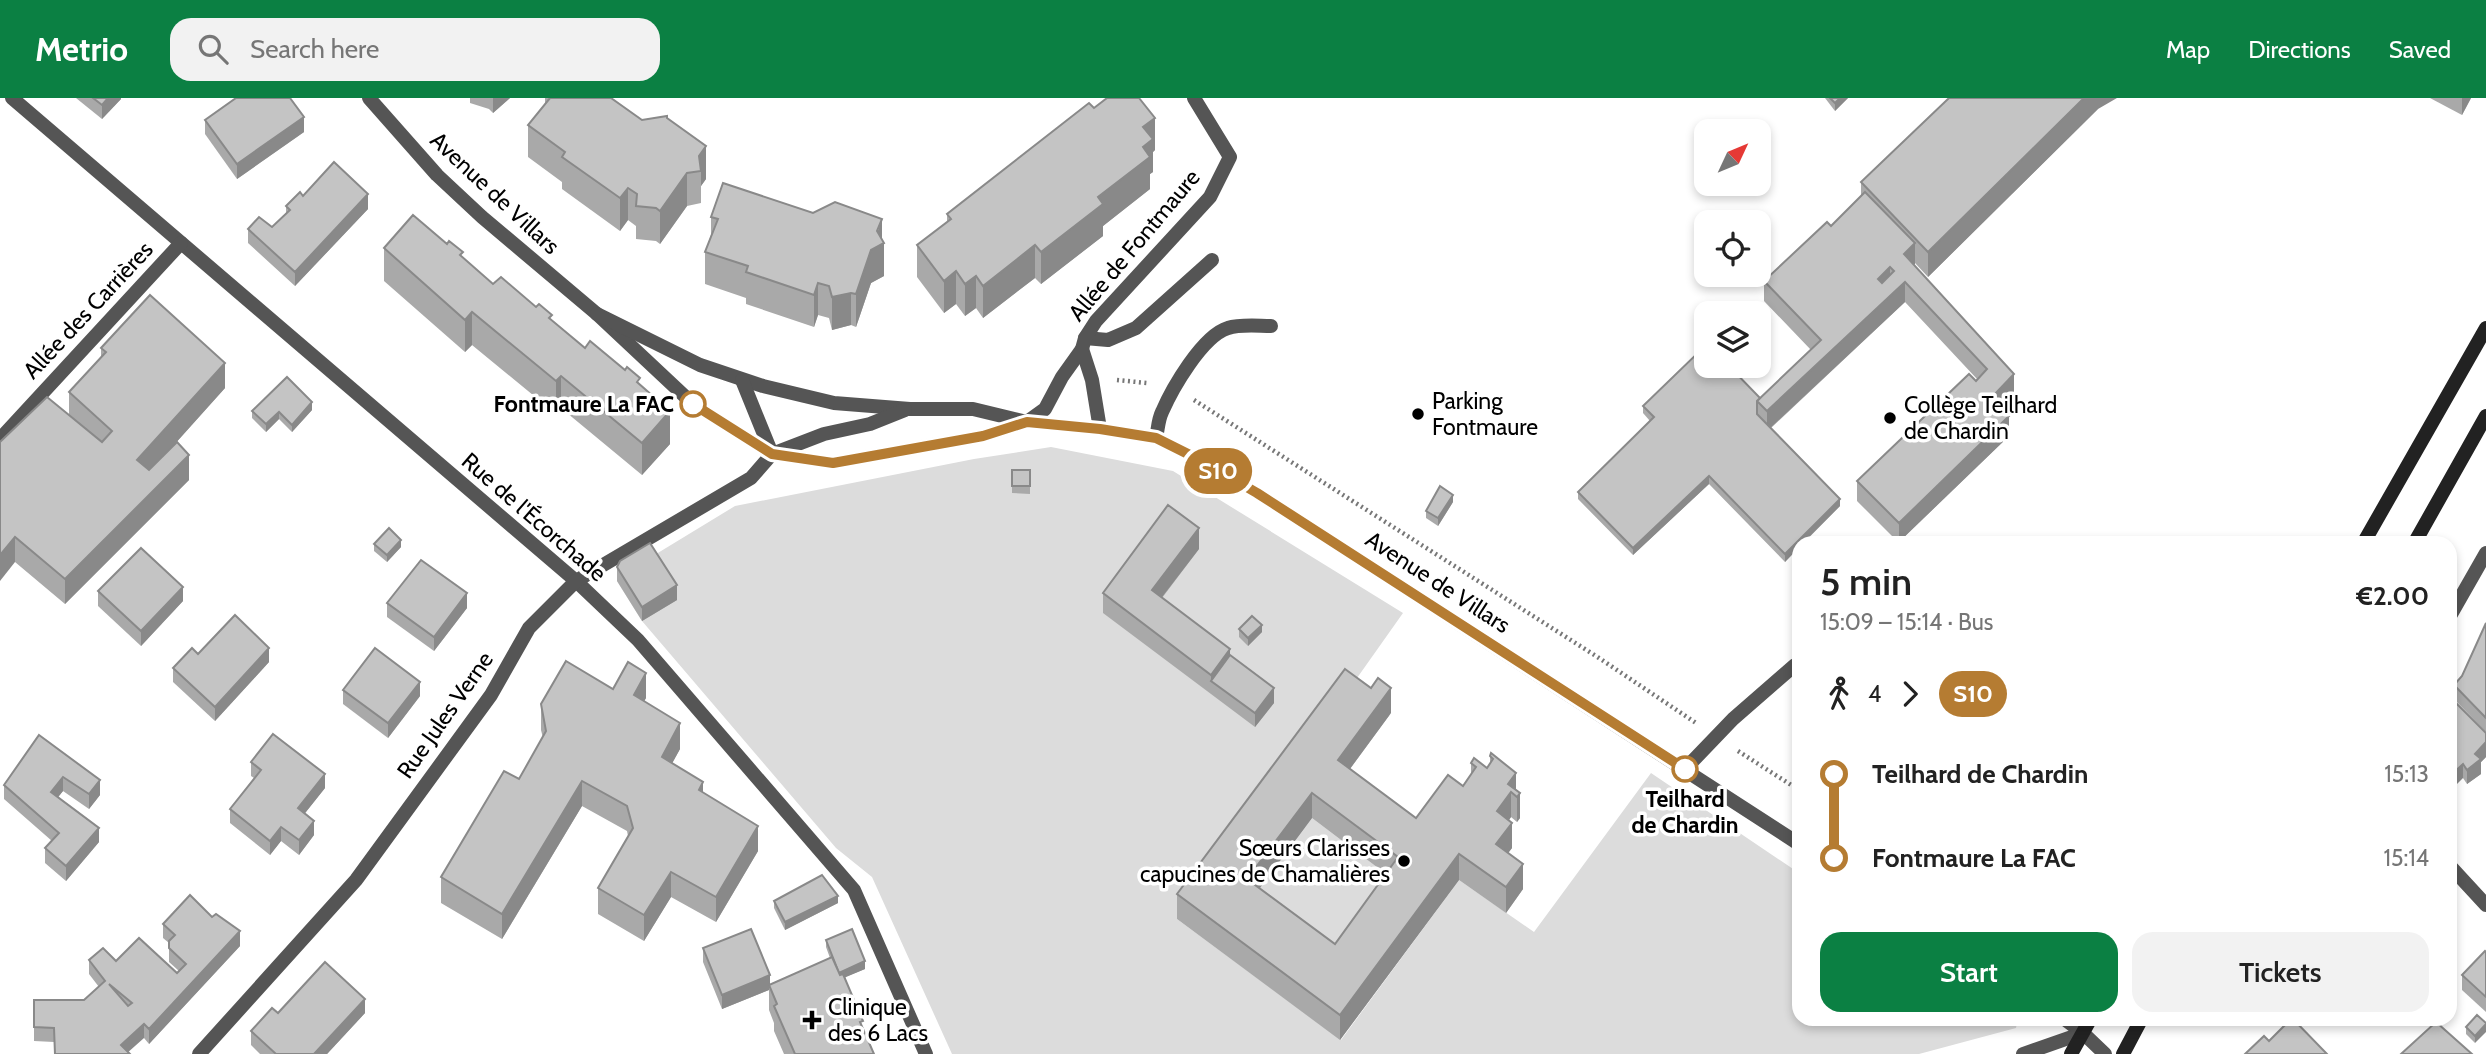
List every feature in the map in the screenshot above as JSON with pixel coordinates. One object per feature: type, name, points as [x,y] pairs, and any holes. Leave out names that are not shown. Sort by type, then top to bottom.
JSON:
[{"type":"main road","points":[[2367,536],[2486,328]]},
{"type":"main road","points":[[2418,536],[2486,416]]},
{"type":"main road","points":[[2071,1054],[2087,1026]]},
{"type":"main road","points":[[2123,1054],[2138,1026]]},
{"type":"street","name":"Rue de l'Écorchade","points":[[12,98],[576,581],[638,640],[854,890],[926,1054]]},
{"type":"street","name":"Avenue de Villars","points":[[369,98],[438,175],[482,217],[597,314],[693,404],[772,454],[833,463],[983,436],[1027,422]]},
{"type":"street","name":"Allée de Fontmaure","points":[[1084,344],[1110,304],[1209,197],[1230,157],[1194,98]]},
{"type":"street","name":"Allée des Carrières","points":[[0,439],[181,243]]},
{"type":"street","points":[[1027,422],[1045,409],[1084,344],[1108,340],[1136,328],[1212,260]]},
{"type":"street","name":"Avenue de Villars","points":[[597,314],[700,365],[742,380],[834,402],[909,409],[973,409],[1027,422],[1156,438],[1257,493],[1792,839]]},
{"type":"street","points":[[1156,438],[1161,414],[1175,388],[1211,339],[1227,328],[1271,326]]},
{"type":"street","points":[[1084,344],[1100,429]]},
{"type":"street","points":[[742,380],[772,454],[824,434],[870,424],[909,409]]},
{"type":"street","name":"Rue Jules Verne","points":[[199,1054],[356,880],[491,695],[529,628],[576,581],[751,478],[772,454]]},
{"type":"street","points":[[2457,604],[2486,554]]},
{"type":"street","points":[[1685,769],[1716,736],[1792,668]]},
{"type":"street","points":[[2457,874],[2486,905]]},
{"type":"street","points":[[2074,1026],[2105,1054]]},
{"type":"street","points":[[2023,1054],[2083,1033]]},
{"type":"path","points":[[1092,380],[1127,380],[1175,388],[1599,658],[1792,785]]},
{"type":"shaded area","points":[[1051,447],[1173,471],[1403,613],[1177,919],[1341,1040],[1459,880],[1534,932],[1651,773],[1792,868],[1792,1026],[2016,1028],[1919,1054],[952,1054],[872,877],[836,848],[642,621],[617,581],[620,576],[735,506],[974,459]]},
{"type":"shaded area","points":[[1312,818],[1398,883],[1335,969],[1247,905]]},
{"type":"building","points":[[93,98],[108,98],[102,105]]},
{"type":"building","points":[[236,98],[290,98],[304,117],[237,164],[205,120]]},
{"type":"building","points":[[550,98],[611,98],[642,120],[667,116],[706,146],[699,156],[701,171],[687,173],[660,211],[656,208],[636,206],[637,194],[628,188],[620,198],[562,157],[565,152],[528,125]]},
{"type":"building","points":[[1107,98],[1139,98],[1155,118],[1143,127],[1153,139],[1143,147],[1150,157],[1098,197],[1103,204],[1041,252],[1035,245],[983,286],[976,276],[965,284],[956,271],[944,281],[917,245],[951,219],[947,214],[1089,103],[1094,108]]},
{"type":"building","points":[[1949,98],[2084,98],[1928,252],[1861,182]]},
{"type":"building","points":[[334,162],[368,194],[295,272],[248,229],[259,217],[272,227],[290,210],[286,206],[300,192],[303,196]]},
{"type":"building","points":[[723,183],[813,213],[835,202],[882,219],[877,231],[884,243],[871,250],[856,294],[832,297],[829,286],[818,283],[814,295],[746,272],[748,266],[705,252],[718,219],[711,217]]},
{"type":"building","points":[[1865,192],[1915,243],[1904,254],[2014,374],[1992,397],[2009,416],[1899,523],[1857,481],[1969,374],[1976,381],[1987,369],[1905,282],[1767,411],[1757,401],[1821,340],[1770,287],[1771,274],[1827,222],[1831,226]],"holes":[[[1890,267],[1894,271],[1882,283],[1878,279]]]},
{"type":"building","points":[[413,215],[447,244],[449,241],[463,252],[460,255],[493,284],[501,277],[536,307],[539,304],[552,315],[549,318],[585,348],[590,341],[625,370],[627,367],[640,378],[637,382],[670,411],[642,443],[561,376],[556,381],[472,312],[465,320],[384,248]]},
{"type":"building","points":[[150,295],[225,363],[137,460],[149,470],[177,442],[189,455],[65,579],[15,537],[0,555],[0,442],[47,397],[102,442],[112,431],[69,392],[106,352],[101,348]]},
{"type":"building","points":[[1694,357],[1694,378],[1741,378],[1760,398],[1757,401],[1757,414],[1840,499],[1803,536],[1792,536],[1792,547],[1785,554],[1709,476],[1633,548],[1578,492],[1654,417],[1643,406]]},
{"type":"building","points":[[287,377],[312,402],[292,425],[279,412],[266,424],[252,411]]},
{"type":"building","points":[[1012,470],[1030,470],[1030,486],[1012,486]]},
{"type":"building","points":[[1440,486],[1453,495],[1438,518],[1426,511]]},
{"type":"building","points":[[1168,505],[1199,528],[1152,590],[1230,649],[1211,675],[1103,593]]},
{"type":"building","points":[[389,528],[401,540],[387,555],[374,544]]},
{"type":"building","points":[[650,543],[677,585],[642,607],[617,567],[620,561]]},
{"type":"building","points":[[141,548],[183,587],[141,631],[98,591]]},
{"type":"building","points":[[421,560],[467,593],[434,637],[387,603]]},
{"type":"building","points":[[235,615],[269,648],[215,707],[173,668],[192,648],[198,654]]},
{"type":"building","points":[[1252,616],[1262,625],[1248,638],[1239,629]]},
{"type":"building","points":[[2486,623],[2486,718],[2457,688],[2457,682]]},
{"type":"building","points":[[375,648],[420,682],[388,723],[343,690]]},
{"type":"building","points":[[1230,655],[1274,688],[1255,713],[1211,681]]},
{"type":"building","points":[[566,661],[613,689],[628,662],[646,673],[634,695],[680,723],[662,757],[703,782],[699,790],[758,826],[716,897],[671,872],[644,915],[598,888],[633,828],[627,806],[582,781],[502,914],[441,877],[504,771],[519,779],[546,731],[541,704]]},
{"type":"building","points":[[1345,669],[1371,688],[1378,678],[1391,688],[1338,760],[1416,818],[1448,775],[1463,786],[1476,767],[1471,763],[1474,758],[1487,768],[1493,759],[1491,753],[1516,773],[1508,784],[1520,793],[1517,797],[1511,792],[1497,811],[1512,823],[1496,844],[1523,864],[1506,887],[1459,854],[1340,1015],[1177,894]],"holes":[[[1312,793],[1398,857],[1335,944],[1247,879]]]},
{"type":"building","points":[[2457,704],[2486,733],[2486,742],[2475,754],[2481,759],[2467,770],[2463,764],[2457,770]]},
{"type":"building","points":[[273,734],[325,774],[298,808],[314,821],[299,840],[281,827],[270,841],[230,809],[261,770],[251,762]]},
{"type":"building","points":[[39,735],[100,780],[89,794],[63,777],[51,792],[99,828],[66,866],[45,848],[59,833],[4,785]]},
{"type":"building","points":[[822,875],[838,896],[785,922],[774,901]]},
{"type":"building","points":[[190,895],[212,917],[216,914],[240,931],[149,1029],[144,1024],[121,1045],[130,1054],[55,1054],[54,1028],[34,1027],[34,1000],[84,1000],[105,981],[89,960],[103,948],[116,961],[139,938],[177,973],[186,964],[169,948],[169,941],[175,935],[163,924]],"holes":[[[109,984],[132,1003],[128,1006]]]},
{"type":"building","points":[[751,929],[770,975],[722,995],[703,948]]},
{"type":"building","points":[[852,929],[865,961],[839,973],[826,940]]},
{"type":"building","points":[[2486,952],[2486,997],[2462,975]]},
{"type":"building","name":"Clinique des 6 Lacs","points":[[832,957],[840,975],[843,974],[874,1054],[795,1054],[774,1006],[777,1004],[769,985]]},
{"type":"building","points":[[325,962],[365,999],[314,1054],[276,1054],[251,1031],[272,1008],[278,1013]]},
{"type":"building","points":[[2477,1015],[2486,1024],[2475,1036],[2466,1027]]},
{"type":"building","points":[[2284,1026],[2300,1026],[2327,1054],[2245,1054],[2264,1036],[2269,1041]]},
{"type":"building","points":[[2432,1026],[2440,1026],[2472,1054],[2401,1054]]},
{"type":"bus line","name":"S10","points":[[693,404],[772,454],[833,463],[983,436],[1027,422],[1156,438],[1257,493],[1685,769]]},
{"type":"place","name":"Fontmaure La FAC","points":[[693,404]]},
{"type":"place","name":"Parking Fontmaure","points":[[1418,414]]},
{"type":"place","name":"Collège Teilhard de Chardin","points":[[1890,418]]},
{"type":"place","name":"Teilhard de Chardin","points":[[1685,769]]},
{"type":"place","name":"Sœurs Clarisses capucines de Chamalières","points":[[1404,861]]},
{"type":"place","name":"Clinique des 6 Lacs","points":[[812,1020]]}]
